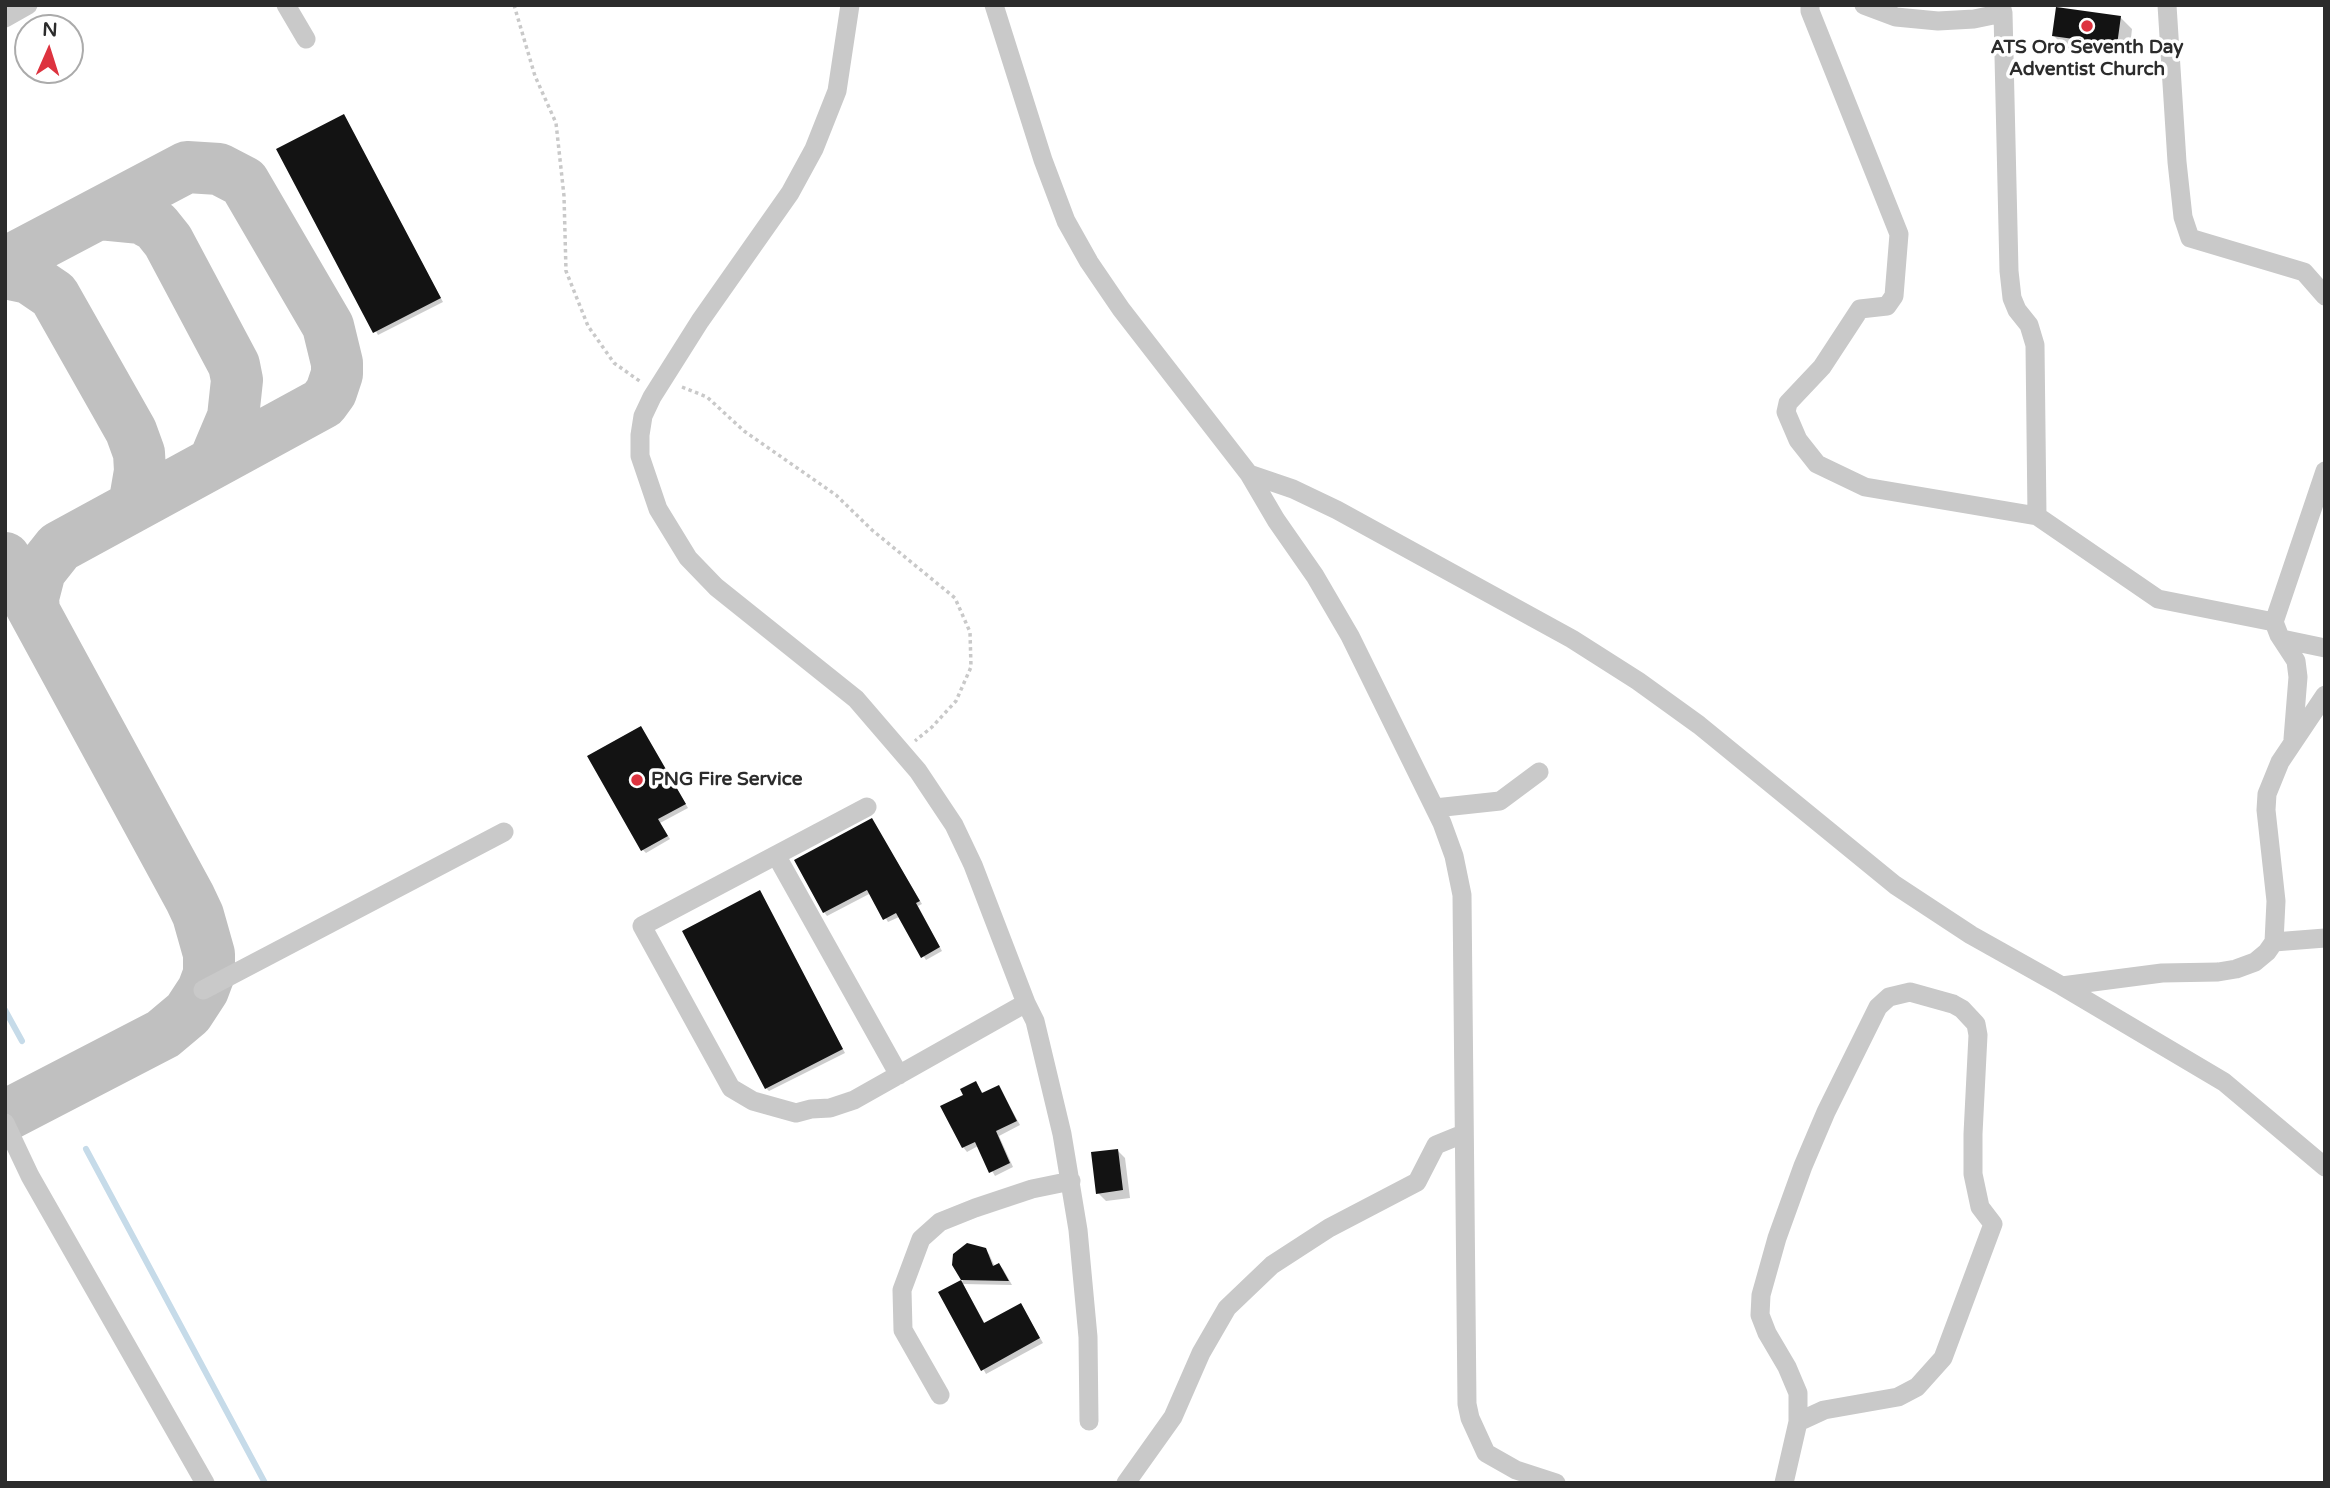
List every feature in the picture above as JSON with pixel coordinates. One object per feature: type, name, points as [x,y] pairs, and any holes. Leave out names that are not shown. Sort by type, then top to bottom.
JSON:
[{"type":"street","points":[[5,18],[28,5]]},
{"type":"street","points":[[286,5],[306,39]]},
{"type":"street","points":[[850,5],[844,57],[836,91],[814,149],[790,193],[700,321],[659,386],[643,416],[640,456],[657,509],[688,558],[716,587],[856,699],[902,751],[954,825],[973,865],[1035,1021],[1071,1181],[1088,1337],[1089,1422]]},
{"type":"street","points":[[995,5],[1043,160],[1066,221],[1089,262],[1121,309],[1249,474],[1276,520],[1315,576],[1350,636],[1435,808],[1454,856],[1462,895],[1465,1376],[1470,1418],[1486,1452],[1516,1470],[1556,1483]]},
{"type":"street","points":[[1810,5],[1810,11],[1899,234],[1894,296],[1887,306],[1860,309],[1822,367],[1788,403],[1786,412],[1798,440],[1817,464],[1865,487],[2037,516],[2158,599],[2278,631],[2325,648]]},
{"type":"street","points":[[1864,5],[1896,17],[1938,22],[1974,19],[2002,9],[2009,271],[2012,298],[2017,310],[2029,325],[2035,345],[2037,516]]},
{"type":"street","points":[[2167,5],[2177,162],[2183,217],[2190,238],[2304,272],[2325,296]]},
{"type":"street","points":[[2292,743],[2297,661],[2278,631],[2325,471]]},
{"type":"street","points":[[1249,474],[1293,489],[1337,510],[1572,639],[1638,681],[1699,726],[1895,885],[1971,935],[2224,1082],[2325,1167]]},
{"type":"street","points":[[2062,986],[2162,973],[2236,969],[2255,962],[2274,942],[2276,901],[2266,810],[2267,794],[2275,770],[2325,695]]},
{"type":"street","points":[[1435,808],[1500,801],[1539,772]]},
{"type":"street","points":[[867,807],[642,926],[731,1088],[752,1101],[796,1113],[830,1108],[854,1100],[1026,1003]]},
{"type":"street","points":[[203,990],[504,832]]},
{"type":"street","points":[[776,855],[899,1075]]},
{"type":"street","points":[[2274,942],[2325,938]]},
{"type":"street","points":[[1784,1483],[1798,1422],[1798,1393],[1760,1315],[1761,1295],[1803,1166],[1826,1112],[1878,1007],[1889,997],[1910,992],[1953,1004],[1962,1009],[1976,1024],[1978,1035],[1973,1174],[1980,1207],[1993,1224],[1944,1358],[1917,1387],[1898,1397],[1824,1410],[1798,1422]]},
{"type":"street","points":[[5,1124],[30,1175],[205,1483]]},
{"type":"street","points":[[1126,1483],[1174,1417],[1201,1353],[1227,1308],[1272,1265],[1329,1228],[1417,1182],[1436,1145],[1463,1133]]},
{"type":"street","points":[[940,1395],[903,1330],[902,1290],[921,1239],[940,1222],[962,1213],[1011,1196],[1071,1181]]},
{"type":"path","points":[[514,5],[535,76],[556,123],[564,196],[566,271],[588,326],[614,363],[659,386],[707,397],[744,431],[836,495],[872,530],[955,598],[970,632],[971,667],[956,701],[932,727],[902,751]]},
{"type":"building","name":"ATS Oro Seventh Day Adventist Church","points":[[2056,7],[2121,16],[2117,45],[2052,36]]},
{"type":"building","points":[[344,114],[441,298],[373,333],[276,149]]},
{"type":"building","name":"PNG Fire Service","points":[[641,726],[686,804],[658,819],[668,836],[641,851],[587,756]]},
{"type":"building","points":[[872,818],[920,901],[916,903],[940,947],[921,958],[896,913],[883,920],[867,890],[823,913],[794,860]]},
{"type":"building","points":[[760,890],[843,1049],[765,1089],[682,931]]},
{"type":"building","points":[[976,1081],[982,1093],[999,1085],[1017,1121],[996,1131],[1010,1163],[989,1173],[975,1142],[962,1148],[940,1106],[963,1095],[960,1089]]},
{"type":"building","points":[[1118,1149],[1123,1190],[1096,1194],[1091,1152]]},
{"type":"building","points":[[967,1243],[986,1248],[993,1266],[999,1263],[1009,1281],[961,1280],[952,1265],[953,1254]]},
{"type":"building","points":[[961,1280],[984,1323],[1021,1303],[1040,1338],[981,1371],[938,1292]]},
{"type":"waterway","points":[[5,1010],[22,1041]]},
{"type":"waterway","points":[[86,1149],[265,1483]]},
{"type":"taxiway","points":[[5,263],[187,167],[219,169],[244,182],[328,326],[337,363],[337,374],[331,392],[323,403],[59,547],[40,571],[33,598],[34,611]]},
{"type":"taxiway","points":[[100,214],[141,218],[156,226],[168,241],[234,365],[237,380],[233,417],[214,462]]},
{"type":"taxiway","points":[[5,273],[29,278],[54,295],[131,431],[139,453],[140,471],[134,506]]},
{"type":"taxiway","points":[[5,558],[190,898],[198,915],[209,954],[209,974],[203,990],[188,1013],[163,1034],[5,1116]]},
{"type":"place","name":"ATS Oro Seventh Day Adventist Church","points":[[2087,26]]},
{"type":"place","name":"PNG Fire Service","points":[[637,780]]}]
